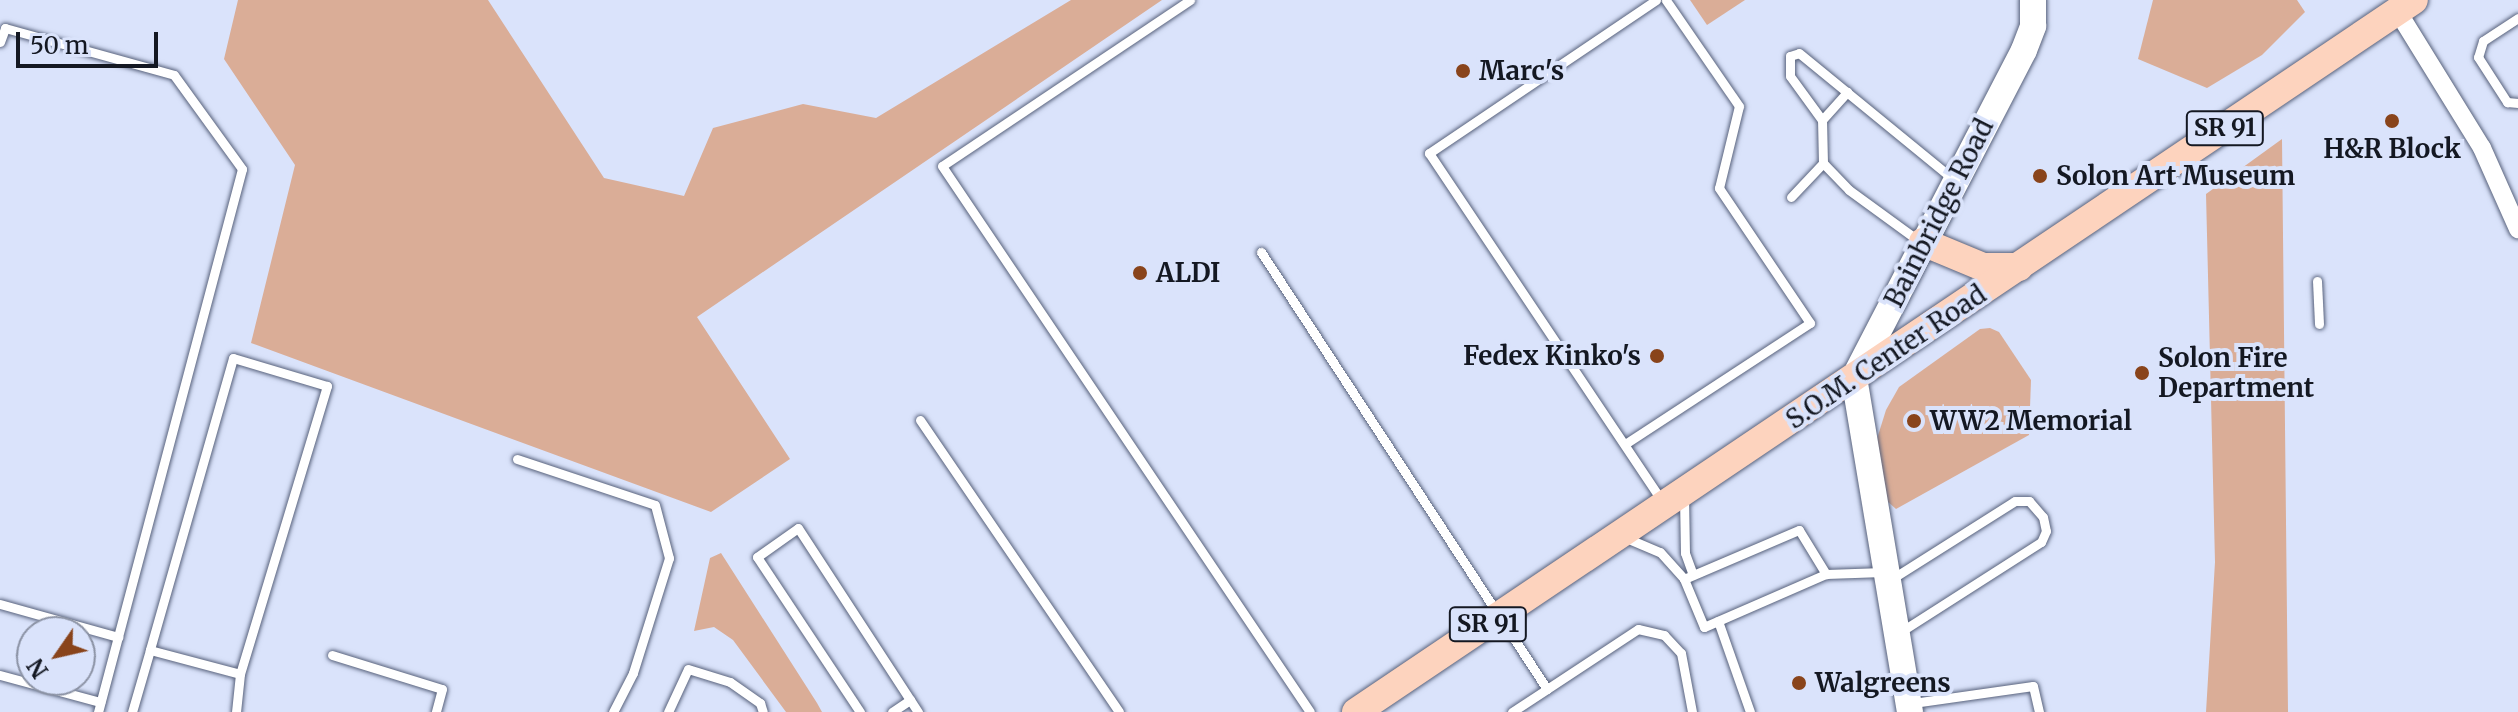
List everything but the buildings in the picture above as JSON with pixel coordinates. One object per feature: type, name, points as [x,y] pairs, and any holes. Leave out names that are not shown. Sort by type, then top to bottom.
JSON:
[{"type":"main road","name":"S.O.M. Center Road","points":[[1356,712],[2406,6]]},
{"type":"main road","points":[[1923,242],[1983,267],[2019,267]]},
{"type":"street","name":"Bainbridge Road","points":[[1854,378],[2024,50],[2037,3]]},
{"type":"street","points":[[2406,6],[2482,148],[2518,229]]},
{"type":"street","points":[[1854,378],[1909,708]]},
{"type":"lane","points":[[1190,0],[942,166],[1310,712]]},
{"type":"lane","points":[[1656,0],[1429,153],[1625,444],[1675,498],[1688,577],[1704,627],[1826,574],[1887,576],[2015,501],[2029,501],[2043,517],[2046,531],[2041,542],[1897,634]]},
{"type":"lane","points":[[1625,444],[1810,323],[1719,188],[1739,106],[1666,0]]},
{"type":"lane","points":[[2518,18],[2483,41],[2478,57],[2507,102],[2518,103]]},
{"type":"lane","points":[[0,42],[5,28],[174,75],[242,169],[99,707],[0,675]]},
{"type":"lane","points":[[1791,197],[1823,163],[1822,120],[1790,76],[1790,56],[1799,53],[1956,181]]},
{"type":"lane","points":[[1822,120],[1847,92]]},
{"type":"lane","points":[[1823,163],[1902,233],[1923,242]]},
{"type":"lane","points":[[1261,252],[1547,689]]},
{"type":"lane","points":[[2317,281],[2319,324]]},
{"type":"lane","points":[[132,712],[233,358],[327,386],[240,674],[236,712]]},
{"type":"lane","points":[[920,420],[1119,712]]},
{"type":"lane","points":[[517,459],[655,505],[669,558],[633,673],[613,712]]},
{"type":"lane","points":[[860,712],[757,557],[798,528],[918,712]]},
{"type":"lane","points":[[1688,577],[1799,530],[1826,574]]},
{"type":"lane","points":[[1619,536],[1657,549],[1688,577]]},
{"type":"lane","points":[[0,604],[118,637]]},
{"type":"lane","points":[[1718,621],[1750,712]]},
{"type":"lane","points":[[1512,712],[1638,629],[1664,635],[1681,653],[1692,712]]},
{"type":"lane","points":[[150,650],[240,674]]},
{"type":"lane","points":[[332,655],[442,689],[436,712]]},
{"type":"lane","points":[[668,712],[688,669],[730,682],[760,703],[763,712]]},
{"type":"lane","points":[[1909,708],[2033,686],[2039,712]]},
{"type":"lane","points":[[892,712],[910,700]]},
{"type":"shaded area","points":[[238,0],[488,0],[604,178],[684,196],[713,128],[803,104],[876,118],[1071,0],[1162,0],[697,317],[790,459],[711,512],[251,343],[295,165],[224,59]]},
{"type":"shaded area","points":[[1690,0],[1745,0],[1707,25]]},
{"type":"shaded area","points":[[2153,0],[2297,0],[2305,12],[2262,55],[2207,88],[2138,59]]},
{"type":"shaded area","points":[[2282,139],[2288,712],[2206,712],[2215,562],[2206,194]]},
{"type":"shaded area","points":[[1990,328],[1999,332],[2031,380],[2029,435],[1896,509],[1887,501],[1876,442],[1886,410],[1899,387],[1980,329]]},
{"type":"shaded area","points":[[721,553],[822,712],[786,712],[733,640],[714,627],[694,631],[710,558]]},
{"type":"place","name":"Marc's","points":[[1463,71]]},
{"type":"place","name":"H&R Block","points":[[2392,121]]},
{"type":"place","name":"Solon Art Museum","points":[[2040,176]]},
{"type":"place","name":"ALDI","points":[[1140,273]]},
{"type":"place","name":"Fedex Kinko's","points":[[1657,356]]},
{"type":"place","name":"Solon Fire Department","points":[[2142,373]]},
{"type":"place","name":"WW2 Memorial","points":[[1914,421]]},
{"type":"place","name":"Walgreens","points":[[1799,683]]}]
